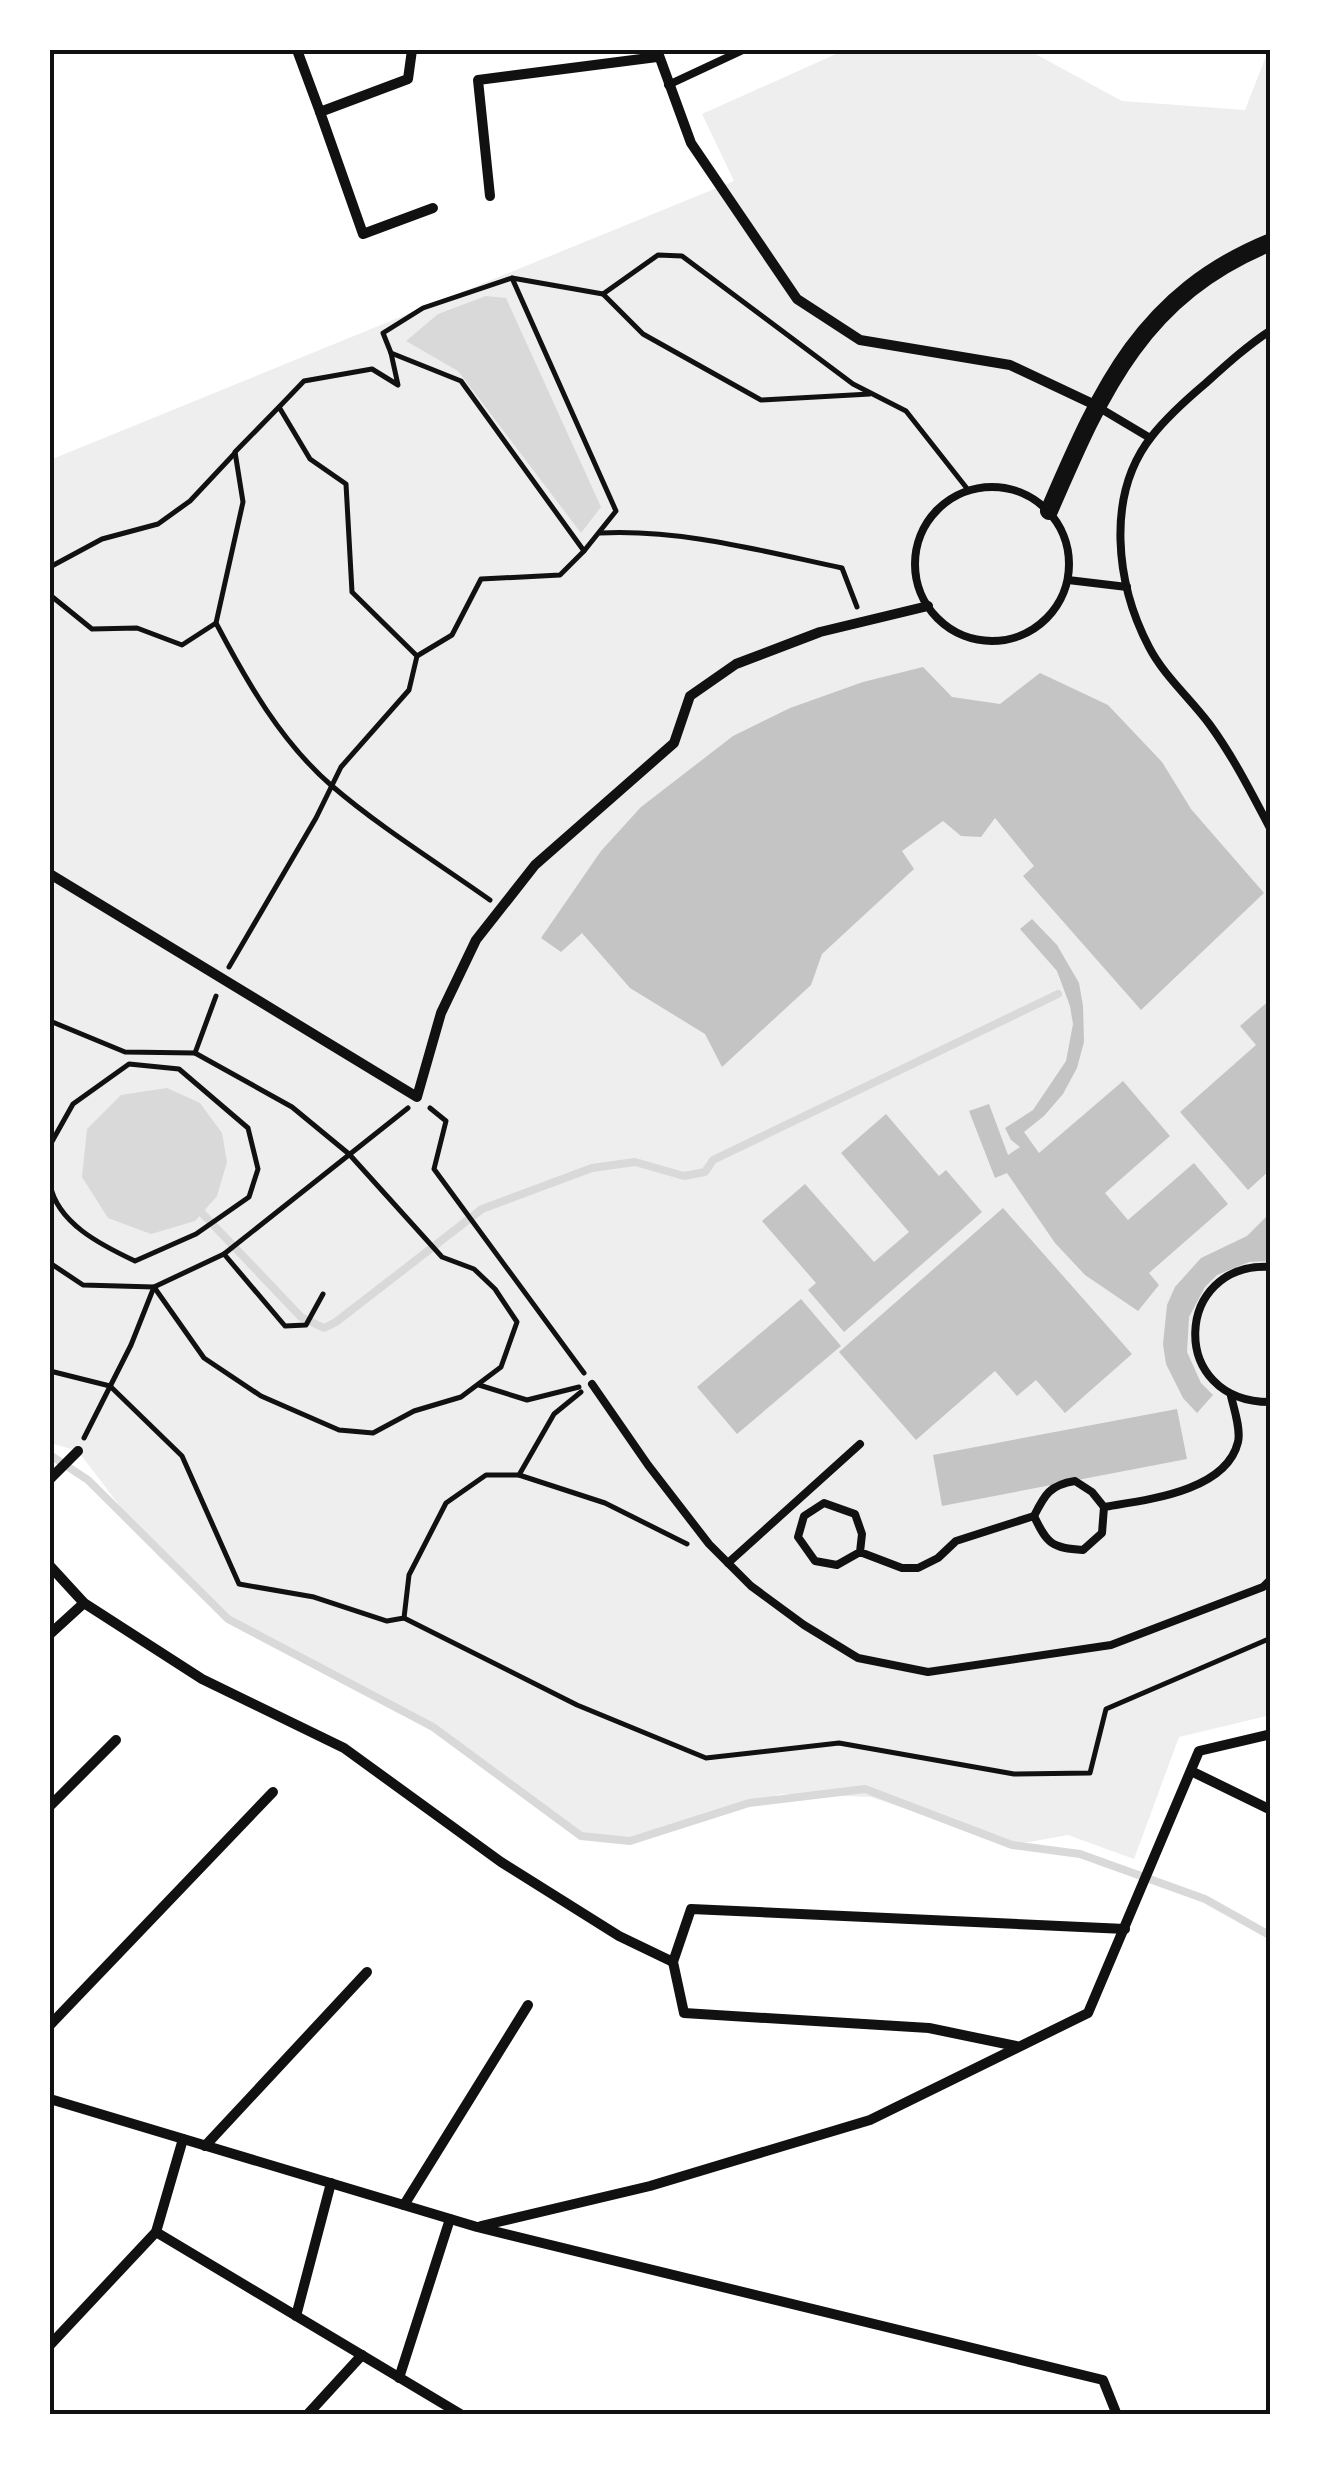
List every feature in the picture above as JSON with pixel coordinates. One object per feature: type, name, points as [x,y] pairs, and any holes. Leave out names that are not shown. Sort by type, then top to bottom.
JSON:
[{"type":"street","points":[[298,50],[363,234],[433,208]]},
{"type":"street","points":[[320,112],[408,78],[412,50]]},
{"type":"street","points":[[490,196],[478,80],[657,54],[691,143],[797,299],[860,340],[1010,365],[1095,405]]},
{"type":"street","points":[[1049,511],[1095,405],[1138,340],[1179,296],[1241,254],[1271,242]]},
{"type":"street","points":[[50,874],[416,1100],[441,1013],[476,940],[535,865],[674,744],[690,696],[736,664],[820,632],[928,606]]},
{"type":"street","points":[[52,1477],[78,1450]]},
{"type":"street","points":[[50,1566],[84,1603],[202,1679],[344,1748],[501,1862],[619,1936],[673,1962]]},
{"type":"street","points":[[50,1634],[84,1603]]},
{"type":"street","points":[[476,2227],[650,2186],[870,2120],[1088,2013],[1199,1751],[1271,1734]]},
{"type":"street","points":[[50,1806],[116,1740]]},
{"type":"street","points":[[1191,1771],[1271,1810]]},
{"type":"street","points":[[50,2025],[273,1792]]},
{"type":"street","points":[[1017,2047],[930,2028],[684,2013],[673,1962],[691,1908],[1125,1928]]},
{"type":"street","points":[[205,2146],[366,1972]]},
{"type":"street","points":[[404,2205],[528,2005]]},
{"type":"street","points":[[50,2099],[476,2227],[1104,2380],[1116,2415]]},
{"type":"street","points":[[50,2345],[156,2232],[183,2139]]},
{"type":"street","points":[[296,2316],[331,2183]]},
{"type":"street","points":[[400,2378],[450,2219]]},
{"type":"street","points":[[156,2232],[462,2415]]},
{"type":"street","points":[[307,2415],[362,2355]]},
{"type":"lane","points":[[668,85],[743,50]]},
{"type":"lane","points":[[1271,330],[1198,389],[1150,438],[1132,474],[1122,513],[1120,550],[1127,587],[1150,649],[1220,740],[1271,830]]},
{"type":"lane","points":[[1095,405],[1150,438]]},
{"type":"lane","points":[[984,488],[1026,494],[1049,511],[1065,538],[1070,564],[1059,603],[1042,623],[1009,639],[995,641],[966,637],[939,620],[928,606],[916,576],[920,538],[942,506],[984,488]]},
{"type":"lane","points":[[1068,580],[1127,587]]},
{"type":"lane","points":[[1271,1267],[1249,1268],[1226,1277],[1212,1289],[1195,1326],[1197,1353],[1211,1380],[1231,1396],[1250,1402],[1271,1402]]},
{"type":"lane","points":[[592,1384],[648,1465],[751,1586],[858,1658],[928,1672],[1111,1646],[1262,1588],[1271,1579]]},
{"type":"lane","points":[[1104,1506],[1174,1495],[1209,1477],[1230,1460],[1239,1439],[1231,1396]]},
{"type":"lane","points":[[728,1562],[860,1444]]},
{"type":"lane","points":[[860,1552],[902,1568],[918,1568],[938,1558],[956,1541],[1034,1516],[1054,1484],[1075,1481],[1104,1506],[1102,1533],[1083,1550],[1062,1548],[1046,1540],[1034,1516]]},
{"type":"lane","points":[[824,1503],[854,1514],[862,1534],[860,1552],[837,1565],[815,1561],[798,1537],[804,1516],[824,1503]]},
{"type":"path","points":[[603,294],[658,255],[682,256],[852,384],[906,410],[970,491]]},
{"type":"path","points":[[195,1053],[223,979],[341,767],[409,690],[417,656],[452,635],[481,579],[560,574],[616,511],[512,278]]},
{"type":"path","points":[[50,567],[102,539],[158,524],[190,501],[304,381],[372,369],[398,385],[383,333],[423,308],[512,278],[603,294],[643,334],[761,400],[873,394]]},
{"type":"path","points":[[391,353],[461,381],[584,550]]},
{"type":"path","points":[[279,407],[310,458],[346,484],[352,592],[417,656]]},
{"type":"path","points":[[236,452],[243,502],[216,623],[247,681],[282,733],[332,786],[501,908]]},
{"type":"path","points":[[600,533],[634,531],[724,542],[842,568],[863,621]]},
{"type":"path","points":[[50,595],[92,629],[136,628],[182,645],[216,623]]},
{"type":"path","points":[[50,1021],[125,1052],[195,1053],[292,1108],[349,1154],[442,1257],[474,1269],[517,1322],[501,1367],[460,1397],[414,1411],[373,1433],[339,1430],[261,1396],[204,1358],[154,1286]]},
{"type":"path","points":[[50,1145],[73,1104],[129,1064],[179,1068],[248,1128],[258,1169],[249,1197],[196,1234],[135,1261],[98,1243],[53,1203],[50,1184]]},
{"type":"path","points":[[50,1263],[83,1284],[154,1286],[224,1254],[416,1100],[446,1122],[434,1169],[592,1384]]},
{"type":"path","points":[[224,1254],[285,1326],[306,1325],[323,1294]]},
{"type":"path","points":[[78,1450],[154,1286]]},
{"type":"path","points":[[50,1371],[110,1386],[182,1456],[239,1584],[314,1597],[387,1620],[404,1618],[577,1705],[706,1758],[839,1744],[1014,1774],[1090,1772],[1106,1709],[1271,1638]]},
{"type":"path","points":[[477,1385],[527,1400],[592,1384]]},
{"type":"path","points":[[519,1475],[554,1414],[592,1384]]},
{"type":"path","points":[[404,1618],[409,1575],[446,1503],[486,1475],[519,1475],[605,1502],[728,1562]]},
{"type":"shaded area","points":[[845,50],[1028,50],[1122,101],[1245,110],[1268,51],[1271,52],[1271,1715],[1179,1737],[1134,1859],[1068,1835],[1012,1845],[871,1797],[781,1794],[630,1841],[581,1836],[433,1727],[228,1618],[157,1555],[78,1451],[50,1443],[50,460],[734,181],[702,114]]},
{"type":"shaded area","points":[[486,296],[506,298],[601,507],[581,533],[458,371],[406,341],[438,314]]},
{"type":"shaded area","points":[[167,1088],[200,1103],[222,1133],[227,1162],[217,1196],[195,1221],[151,1234],[108,1218],[82,1177],[87,1129],[121,1095]]},
{"type":"building","points":[[923,667],[952,697],[1000,704],[1040,673],[1108,705],[1162,762],[1191,809],[1264,893],[1141,1010],[1023,876],[1034,866],[995,818],[981,837],[961,836],[943,821],[902,851],[914,869],[822,954],[811,985],[722,1067],[705,1034],[630,988],[582,933],[561,952],[541,938],[601,851],[641,807],[733,736],[790,708],[863,682]]},
{"type":"building","points":[[1032,919],[1057,945],[1079,983],[1084,1042],[1077,1068],[1063,1094],[1024,1132],[1039,1153],[1123,1081],[1170,1136],[1105,1193],[1128,1220],[1194,1163],[1228,1204],[1149,1273],[1159,1285],[1138,1311],[1085,1275],[1055,1243],[1007,1173],[995,1178],[969,1111],[989,1104],[1008,1155],[1020,1147],[1005,1128],[1033,1110],[1066,1061],[1073,1024],[1070,1006],[1057,971],[1020,929]]},
{"type":"building","points":[[1271,999],[1271,1169],[1248,1190],[1180,1112],[1256,1045],[1240,1026]]},
{"type":"building","points":[[886,1114],[939,1176],[946,1170],[982,1212],[844,1332],[808,1290],[816,1283],[762,1221],[805,1184],[874,1262],[909,1232],[841,1153]]},
{"type":"building","points":[[1003,1208],[1132,1354],[1065,1413],[1036,1380],[1017,1396],[995,1371],[916,1440],[839,1352]]},
{"type":"building","points":[[1271,1212],[1271,1261],[1249,1262],[1217,1275],[1205,1287],[1189,1317],[1187,1352],[1201,1383],[1213,1395],[1197,1413],[1183,1398],[1166,1364],[1163,1344],[1167,1305],[1175,1287],[1201,1258],[1247,1236]]},
{"type":"building","points":[[801,1299],[841,1346],[737,1434],[697,1387]]},
{"type":"building","points":[[1177,1409],[1187,1459],[942,1506],[933,1455]]},
{"type":"waterway","points":[[202,1213],[301,1317],[324,1328],[482,1209],[592,1168],[635,1162],[684,1176],[705,1172],[713,1160],[1058,994]]},
{"type":"waterway","points":[[50,1455],[88,1480],[228,1619],[433,1727],[581,1836],[630,1841],[749,1803],[865,1789],[1012,1845],[1080,1854],[1205,1899],[1271,1936]]}]
